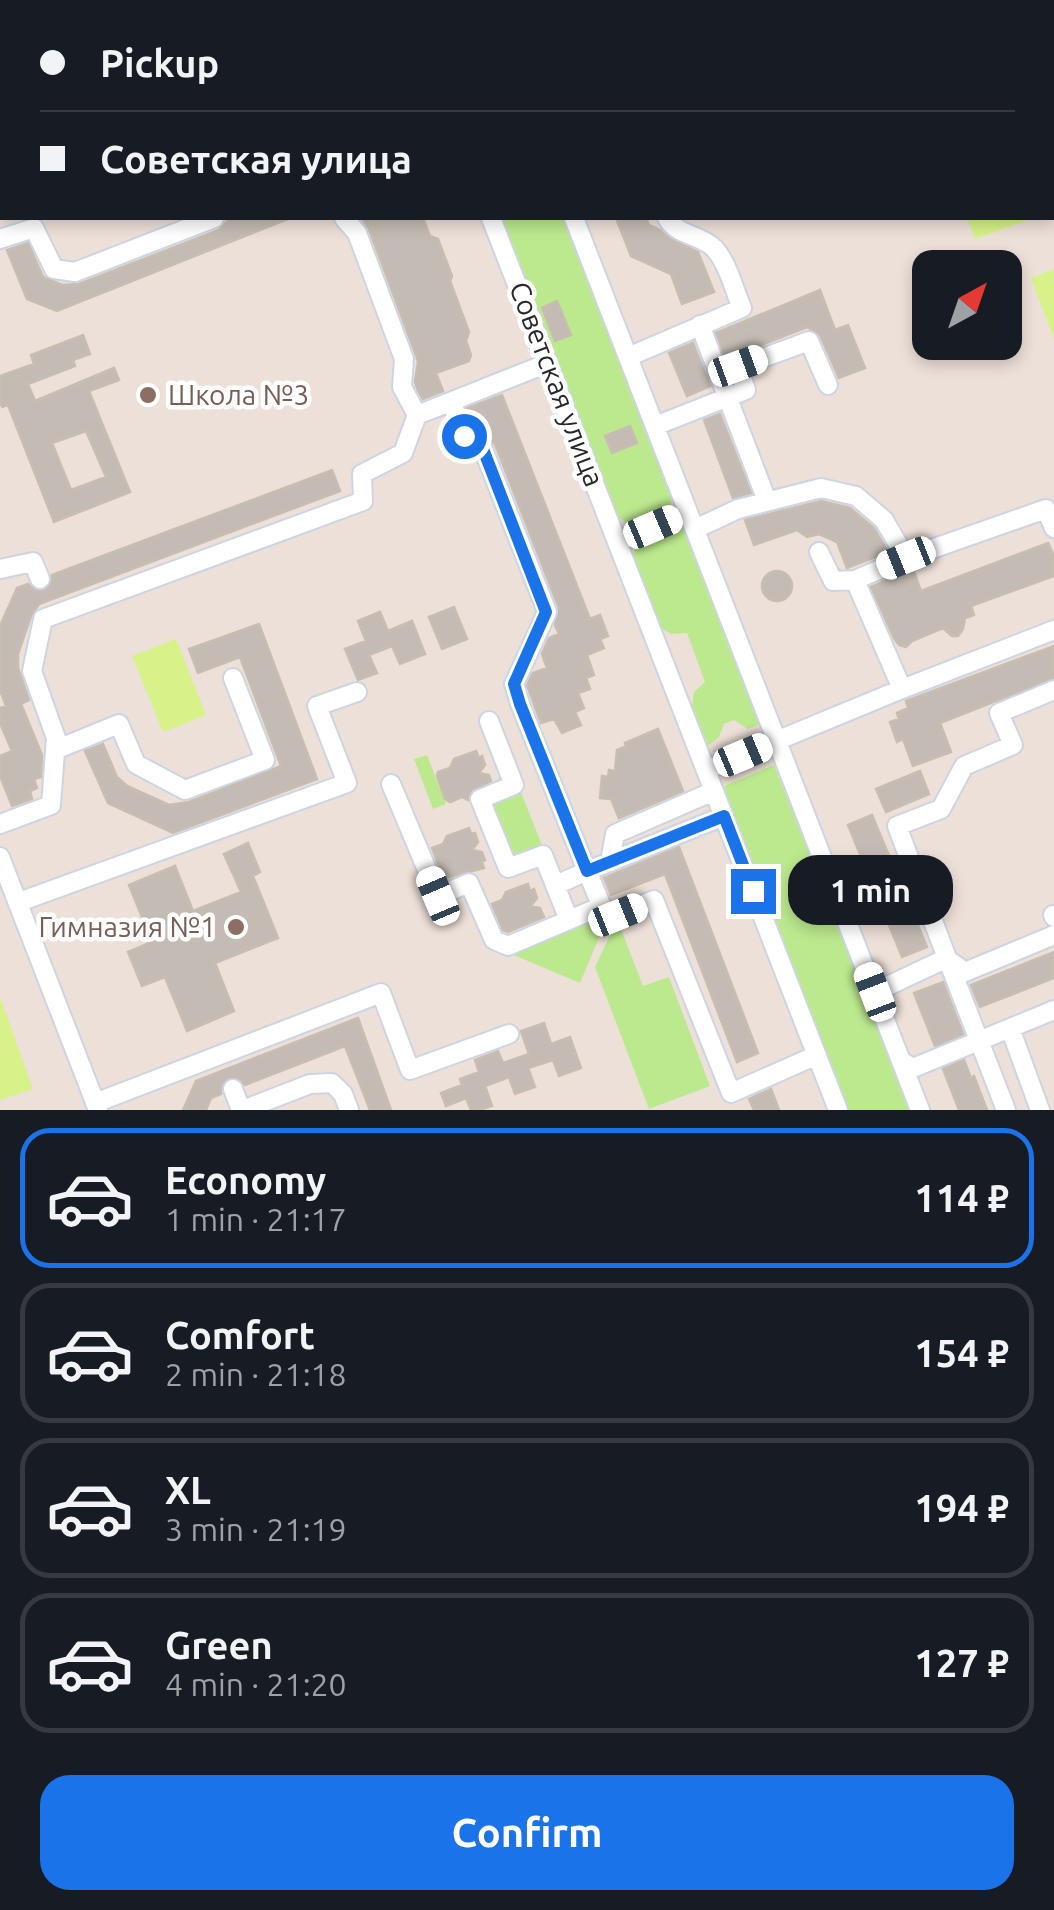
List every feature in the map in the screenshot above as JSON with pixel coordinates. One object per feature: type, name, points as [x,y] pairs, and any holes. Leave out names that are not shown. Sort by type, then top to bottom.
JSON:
[{"type":"street","points":[[0,239],[34,228],[54,269],[75,272],[209,220]]},
{"type":"street","points":[[0,824],[50,805],[56,738],[32,671],[43,619],[51,608],[363,500],[362,474],[402,454],[416,415],[402,387],[404,358],[357,233],[346,220]]},
{"type":"street","name":"Советская улица","points":[[492,220],[838,1110]]},
{"type":"street","points":[[575,220],[920,1110]]},
{"type":"street","points":[[628,357],[742,308],[720,256],[704,240],[672,226],[668,220]]},
{"type":"street","points":[[700,325],[768,501]]},
{"type":"street","points":[[655,426],[746,390],[738,366],[809,341],[828,385]]},
{"type":"street","points":[[416,415],[548,363]]},
{"type":"street","points":[[452,403],[464,436],[483,449],[546,612],[514,684],[607,919],[654,900],[734,1102],[817,1054]]},
{"type":"street","points":[[619,542],[821,488],[856,496],[884,520],[906,558]]},
{"type":"street","points":[[820,552],[833,581],[855,580],[1046,509],[1054,526]]},
{"type":"street","points":[[0,569],[32,562],[40,580]]},
{"type":"street","points":[[855,580],[902,689]]},
{"type":"street","points":[[706,770],[1054,630]]},
{"type":"street","points":[[55,750],[120,724],[136,764],[185,790],[265,760],[233,678]]},
{"type":"street","points":[[1006,1110],[897,826],[941,809],[964,766],[1013,745],[1000,713],[1054,690]]},
{"type":"street","points":[[19,902],[347,783],[317,706],[358,692]]},
{"type":"street","points":[[489,722],[514,785],[480,799],[508,868],[542,855],[569,920]]},
{"type":"street","points":[[391,784],[438,896],[469,883],[494,940],[508,946],[602,906]]},
{"type":"street","points":[[610,862],[614,834],[714,791]]},
{"type":"street","points":[[556,885],[724,816]]},
{"type":"street","points":[[0,857],[97,1106],[221,1063],[380,993],[410,1070],[509,1034]]},
{"type":"street","points":[[947,958],[965,972],[1054,935]]},
{"type":"street","points":[[875,992],[947,958]]},
{"type":"street","points":[[901,1060],[914,1068],[1054,1010]]},
{"type":"street","points":[[1010,1028],[1040,1110]]},
{"type":"street","points":[[233,1090],[242,1110],[310,1084],[332,1083],[343,1094],[349,1110]]},
{"type":"green space","points":[[503,220],[567,220],[673,496],[668,508],[630,524],[618,518]]},
{"type":"green space","points":[[968,220],[1028,220],[975,239]]},
{"type":"green space","points":[[1054,269],[1054,339],[1031,278]]},
{"type":"green space","points":[[676,527],[686,531],[760,724],[748,729],[734,720],[724,724],[719,737],[708,746],[692,706],[694,692],[705,682],[687,633],[671,634],[658,626],[632,557],[643,541]]},
{"type":"green space","points":[[176,639],[206,715],[163,732],[132,656]]},
{"type":"green space","points":[[427,755],[446,804],[433,809],[414,759]]},
{"type":"green space","points":[[774,765],[912,1110],[848,1110],[722,787]]},
{"type":"green space","points":[[520,790],[542,845],[512,857],[490,802]]},
{"type":"green space","points":[[599,916],[603,928],[580,983],[509,953]]},
{"type":"green space","points":[[621,929],[643,986],[669,977],[710,1086],[649,1109],[595,967],[611,933]]},
{"type":"green space","points":[[0,997],[33,1089],[0,1100]]},
{"type":"building","points":[[228,220],[285,220],[57,311],[27,299],[7,250],[28,243],[43,277],[62,285],[79,284],[219,230]]},
{"type":"building","points":[[363,220],[424,220],[430,236],[438,239],[452,276],[450,281],[469,332],[466,341],[471,355],[469,361],[436,373],[443,391],[423,399],[415,382],[416,355]]},
{"type":"building","points":[[617,220],[647,220],[670,239],[698,252],[714,292],[682,304],[671,274],[631,256]]},
{"type":"building","points":[[820,290],[835,330],[848,325],[865,368],[839,378],[820,335],[807,327],[726,359],[716,333]]},
{"type":"building","points":[[557,301],[571,335],[555,341],[542,308]]},
{"type":"building","points":[[83,335],[90,354],[73,360],[75,366],[28,384],[35,401],[114,368],[119,380],[89,391],[130,492],[54,522],[8,405],[2,407],[0,400],[0,376],[34,364],[31,355]],"holes":[[[86,431],[106,477],[71,490],[52,443]]]},
{"type":"building","points":[[693,343],[710,386],[687,396],[669,353]]},
{"type":"building","points":[[502,395],[590,619],[600,615],[608,636],[600,639],[604,648],[587,655],[594,675],[586,678],[590,689],[578,693],[584,708],[575,712],[581,725],[562,733],[554,719],[541,723],[527,685],[533,673],[547,668],[542,654],[549,638],[559,634],[555,625],[559,608],[495,444],[474,428],[467,408]]},
{"type":"building","points":[[720,414],[751,493],[733,498],[704,420]]},
{"type":"building","points":[[630,426],[637,443],[612,453],[605,436]]},
{"type":"building","points":[[332,470],[340,491],[39,604],[18,654],[18,668],[29,700],[21,704],[42,755],[41,777],[34,779],[37,788],[30,791],[32,799],[12,806],[0,776],[0,756],[12,751],[0,723],[0,708],[6,706],[0,690],[0,626],[17,588],[28,584],[44,591],[50,586],[52,575]]},
{"type":"building","points":[[821,501],[850,508],[874,528],[888,552],[847,568],[837,542],[819,534],[807,537],[797,530],[754,545],[745,520]]},
{"type":"building","points":[[1048,543],[1054,556],[1054,576],[971,606],[974,615],[965,618],[958,636],[943,628],[906,647],[899,645],[871,587],[913,569],[921,591]]},
{"type":"building","points":[[777,571],[788,575],[792,586],[788,597],[777,601],[766,597],[762,586],[766,575]]},
{"type":"building","points":[[454,607],[467,639],[442,649],[429,617]]},
{"type":"building","points":[[380,612],[388,631],[412,621],[425,654],[400,664],[392,646],[369,655],[377,673],[358,680],[345,649],[366,641],[358,621]]},
{"type":"building","points":[[259,624],[317,779],[173,833],[108,803],[85,751],[103,744],[117,777],[127,786],[169,805],[189,802],[281,766],[240,657],[198,673],[189,649]]},
{"type":"building","points":[[1054,646],[1054,678],[940,723],[951,752],[913,766],[903,739],[897,742],[890,722],[899,719],[897,713],[908,708],[906,701]]},
{"type":"building","points":[[658,729],[683,791],[619,818],[611,799],[600,798],[602,776],[608,777],[609,770],[615,771],[617,750],[625,743]]},
{"type":"building","points":[[476,751],[485,765],[479,773],[489,775],[491,781],[471,791],[468,800],[462,797],[450,802],[445,799],[438,772],[450,768],[454,759]]},
{"type":"building","points":[[920,771],[929,794],[886,812],[876,789]]},
{"type":"building","points":[[872,815],[927,947],[902,957],[848,825]]},
{"type":"building","points":[[469,828],[478,842],[472,850],[482,852],[484,868],[444,878],[432,848],[443,844],[447,836]]},
{"type":"building","points":[[248,843],[260,872],[253,876],[278,938],[215,963],[234,1011],[187,1031],[165,977],[142,986],[128,952],[152,942],[129,885],[175,866],[193,911],[241,892],[224,854]]},
{"type":"building","points":[[679,847],[758,1053],[737,1062],[665,874],[611,895],[604,878]]},
{"type":"building","points":[[528,884],[537,898],[531,906],[540,908],[544,917],[508,932],[503,930],[492,904],[502,900],[506,892]]},
{"type":"building","points":[[1054,952],[1054,978],[980,1007],[971,985]]},
{"type":"building","points":[[943,982],[963,1034],[935,1046],[914,993]]},
{"type":"building","points":[[358,1018],[391,1110],[370,1110],[345,1046],[245,1085],[236,1077],[228,1078],[221,1086],[221,1094],[211,1098],[206,1110],[183,1110],[196,1081]]},
{"type":"building","points":[[544,1023],[551,1044],[570,1037],[581,1068],[559,1076],[553,1060],[528,1068],[535,1087],[515,1094],[509,1077],[485,1086],[492,1106],[471,1110],[466,1098],[446,1106],[441,1093],[462,1085],[460,1079],[479,1072],[475,1060],[498,1051],[503,1063],[529,1054],[521,1031]]},
{"type":"building","points":[[964,1060],[987,1110],[959,1110],[943,1069]]},
{"type":"building","points":[[771,1089],[779,1110],[754,1110],[749,1099]]},
{"type":"tunnel","points":[[40,579],[48,600]]},
{"type":"tunnel","points":[[224,1070],[233,1089]]},
{"type":"place","name":"Школа №3","points":[[148,395]]},
{"type":"place","name":"Гимназия №1","points":[[236,927]]},
{"type":"route","points":[[464,436],[483,449],[546,612],[514,684],[587,871],[724,816],[753,891]]}]
